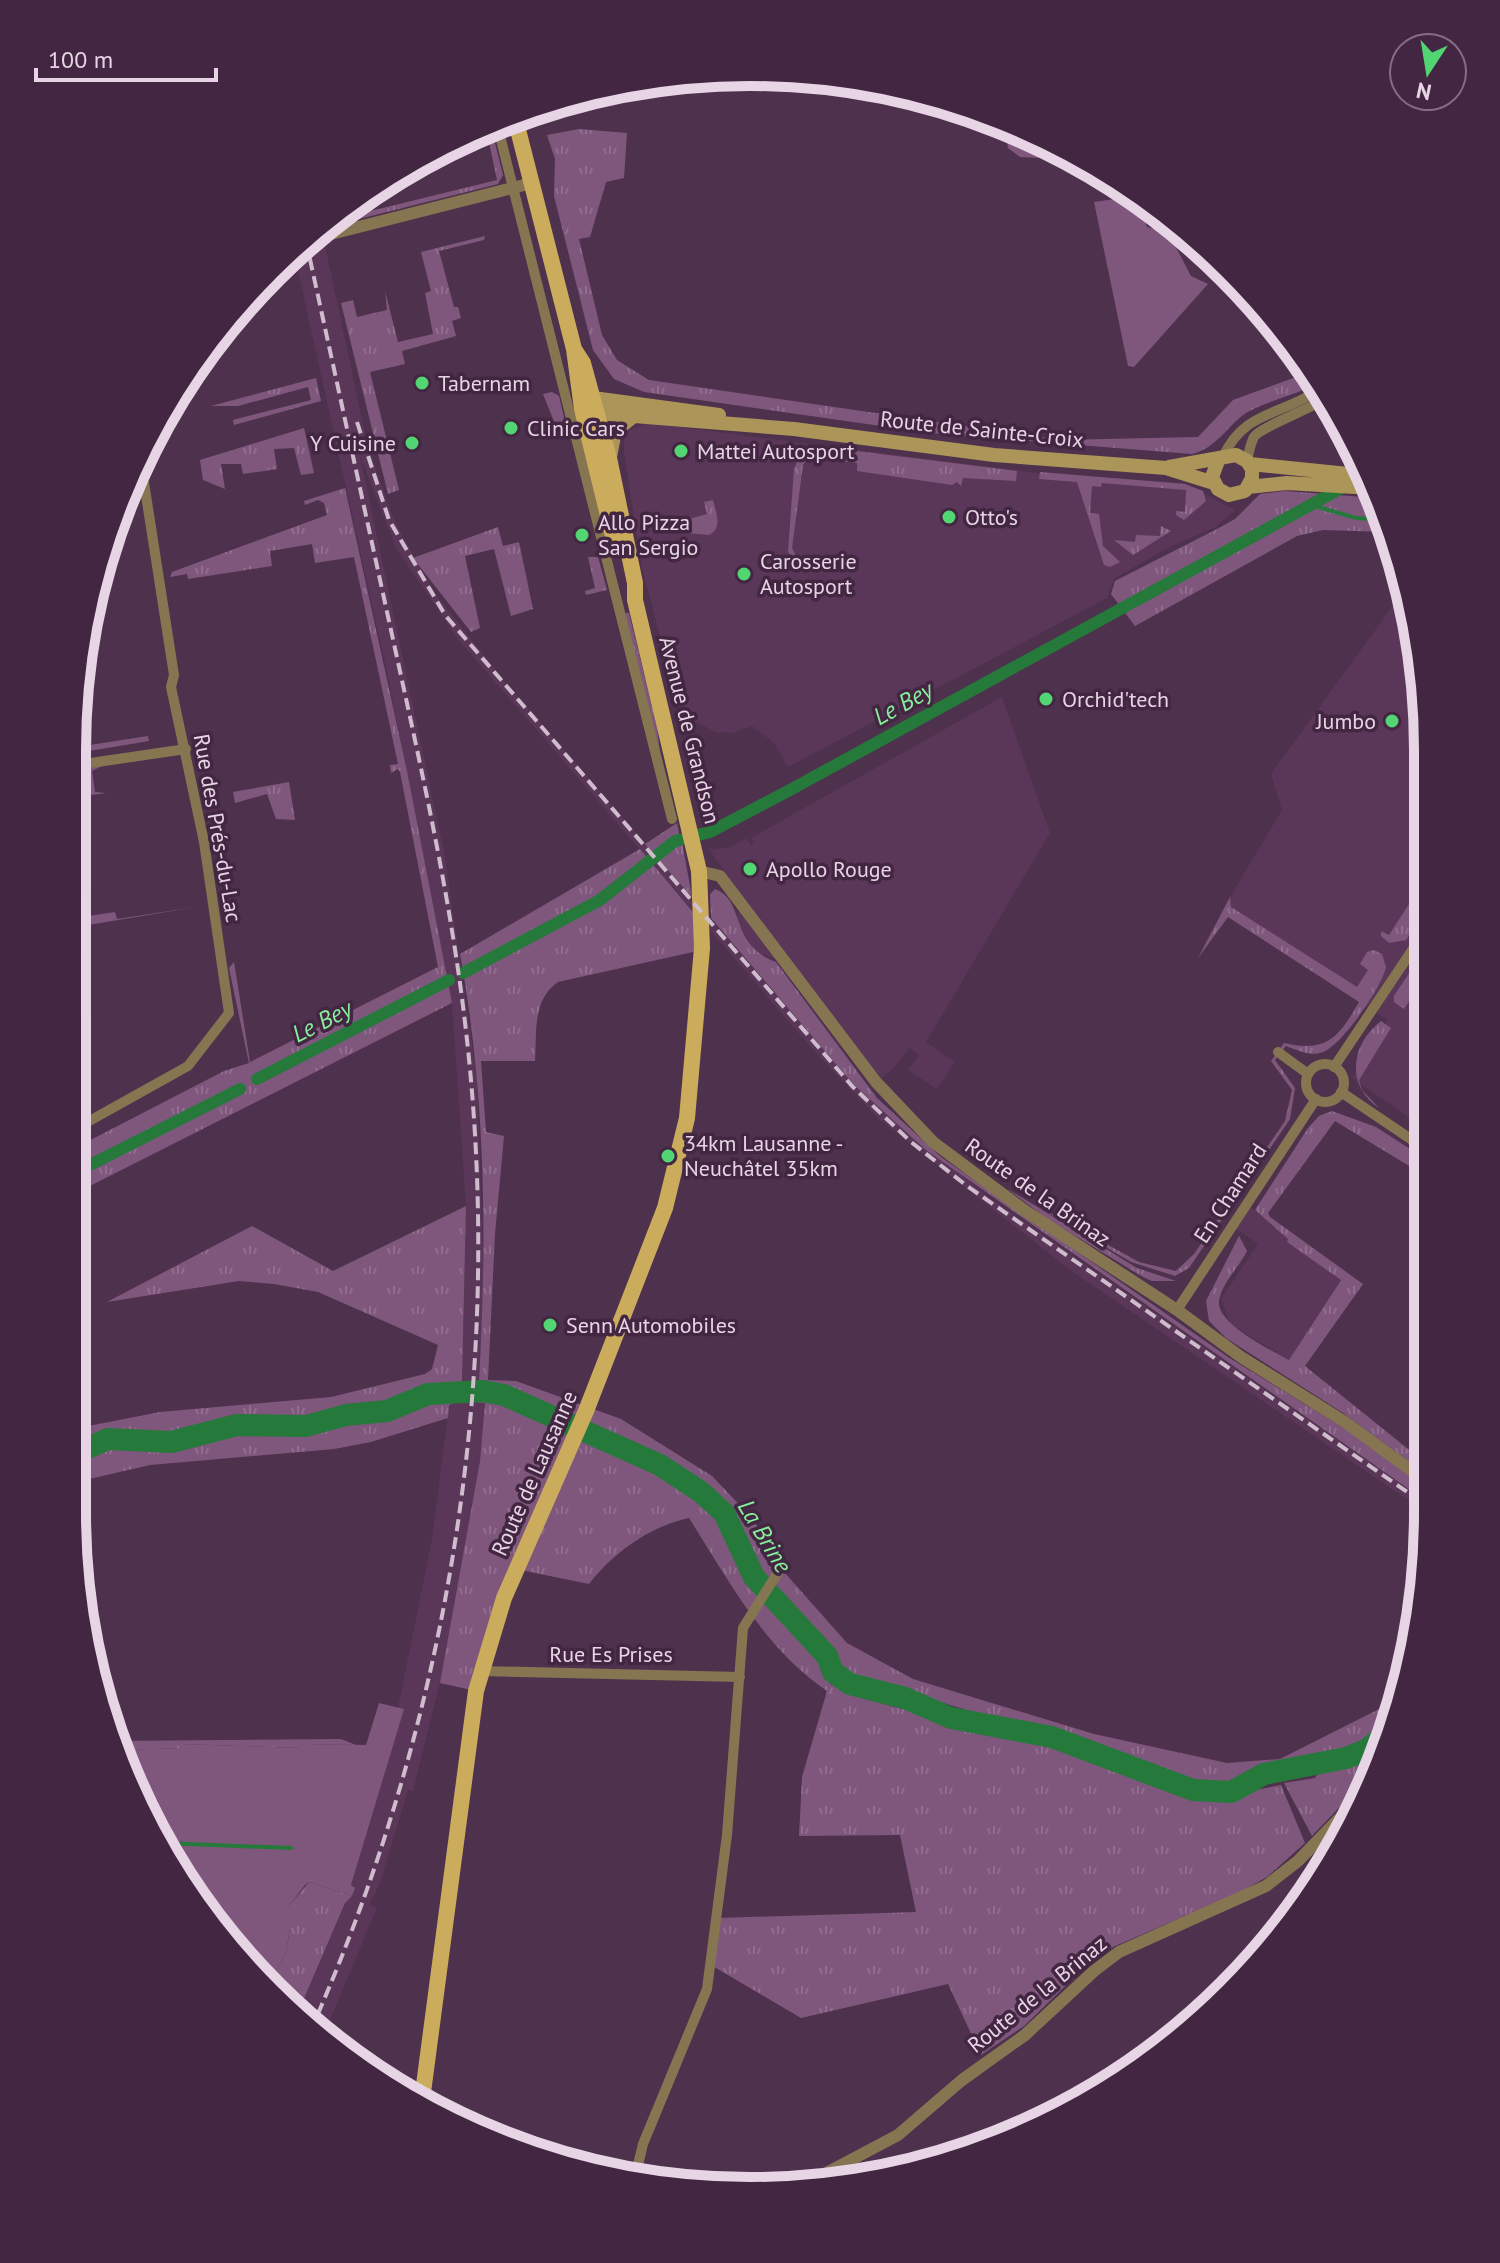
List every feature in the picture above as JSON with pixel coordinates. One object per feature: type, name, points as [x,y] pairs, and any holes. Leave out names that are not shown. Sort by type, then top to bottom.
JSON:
[{"type":"main road","name":"Avenue de Grandson","points":[[518,129],[574,349],[609,458],[680,818],[698,862]]},
{"type":"main road","name":"Avenue de Grandson","points":[[591,407],[626,586],[635,600]]},
{"type":"main road","name":"Route de Sainte-Croix","points":[[591,407],[635,415],[794,429],[994,455],[1166,468],[1214,483]]},
{"type":"main road","name":"Route de Sainte-Croix","points":[[591,407],[761,421],[794,429]]},
{"type":"main road","points":[[609,458],[615,431],[635,415]]},
{"type":"main road","points":[[1248,463],[1253,474],[1248,487],[1241,493],[1229,495],[1214,483],[1212,471],[1220,459],[1236,455],[1248,463],[1332,473],[1356,480]]},
{"type":"main road","name":"Route de Sainte-Croix","points":[[1166,468],[1220,459]]},
{"type":"main road","points":[[1248,487],[1358,484]]},
{"type":"main road","name":"Route de Lausanne","points":[[423,2091],[481,1671],[512,1578],[586,1411],[665,1208],[681,1154],[693,1076],[702,948],[698,862]]},
{"type":"street","points":[[500,135],[680,818]]},
{"type":"street","points":[[333,233],[532,183]]},
{"type":"street","points":[[1220,459],[1238,431],[1248,422],[1283,410],[1310,394]]},
{"type":"street","points":[[1248,463],[1253,439],[1262,428],[1290,419],[1316,404]]},
{"type":"street","name":"Rue des Prés-du-Lac","points":[[86,1123],[188,1066],[229,1013],[204,842],[186,749],[172,699],[174,675],[144,480]]},
{"type":"street","points":[[86,764],[186,749]]},
{"type":"street","name":"Route de la Brinaz","points":[[698,862],[720,876],[867,1070],[909,1120],[993,1188],[1177,1310],[1241,1357],[1360,1432],[1414,1472]]},
{"type":"street","points":[[1334,1067],[1414,947]]},
{"type":"street","points":[[1278,1052],[1308,1074]]},
{"type":"street","points":[[1317,1066],[1334,1067],[1342,1075],[1341,1092],[1333,1100],[1316,1099],[1308,1091],[1308,1074],[1317,1066]]},
{"type":"street","points":[[1341,1092],[1414,1141]]},
{"type":"street","name":"En Chamard","points":[[1177,1310],[1316,1099]]},
{"type":"street","points":[[637,2167],[643,2144],[707,1989],[715,1943],[743,1628],[780,1569]]},
{"type":"street","name":"Rue Es Prises","points":[[481,1671],[740,1677]]},
{"type":"street","name":"Route de la Brinaz","points":[[828,2172],[898,2135],[962,2080],[1025,2035],[1119,1952],[1148,1936],[1237,1903],[1266,1886],[1298,1861],[1340,1818]]},
{"type":"shaded area","points":[[324,241],[367,443],[393,518],[433,591],[506,683],[853,1084],[885,1114],[990,1198],[1414,1493],[1414,1504],[1070,1270],[880,1120],[816,1053],[458,639],[396,548],[360,456],[444,852],[477,1078],[484,1285],[479,1381],[462,1382],[466,1206],[452,1003],[389,682],[297,265]]},
{"type":"shaded area","points":[[648,423],[1037,473],[1184,483],[1235,510],[1216,527],[1167,548],[1114,579],[1107,598],[788,767],[774,743],[752,726],[732,733],[716,732],[681,715],[642,568],[624,453],[624,432]]},
{"type":"shaded area","points":[[1396,601],[1413,707],[1414,1121],[1352,1078],[1388,1020],[1221,912],[1282,810],[1271,774]]},
{"type":"shaded area","points":[[1002,697],[1050,833],[926,1042],[955,1062],[937,1089],[908,1070],[919,1055],[910,1048],[893,1069],[876,1082],[786,964],[754,950],[736,920],[743,899],[709,849],[728,848],[746,838],[751,846],[754,843],[751,838]]},
{"type":"shaded area","points":[[1247,1204],[1288,1239],[1287,1242],[1341,1279],[1289,1360],[1231,1325],[1221,1299],[1258,1244],[1232,1226]]},
{"type":"shaded area","points":[[460,1401],[485,1403],[480,1461],[440,1683],[413,1791],[408,1790],[380,1883],[369,1905],[377,1908],[328,2025],[302,2003],[345,1903],[355,1888],[351,1886],[403,1709],[398,1708],[432,1539],[449,1405]]},
{"type":"green space","points":[[579,129],[627,133],[624,178],[606,182],[590,237],[579,239],[602,335],[617,360],[649,380],[1060,440],[1198,437],[1233,400],[1299,376],[1307,389],[1246,413],[1215,442],[1192,454],[930,433],[644,392],[614,379],[593,350],[554,196],[555,159],[547,135]]},
{"type":"green space","points":[[494,138],[503,175],[498,184],[353,218],[359,214],[497,180],[489,140]]},
{"type":"green space","points":[[1007,138],[1052,159],[1020,157],[1008,148]]},
{"type":"green space","points":[[1120,198],[1143,215],[1147,227],[1164,231],[1170,236],[1191,276],[1208,284],[1134,367],[1128,366],[1094,202]]},
{"type":"green space","points":[[485,236],[484,240],[439,251],[454,307],[458,307],[461,318],[452,321],[456,336],[402,351],[405,364],[370,372],[399,490],[388,494],[341,303],[353,300],[357,317],[387,310],[385,291],[398,342],[433,334],[425,293],[431,291],[421,252]]},
{"type":"green space","points":[[316,378],[321,401],[234,425],[233,420],[311,400],[308,387],[238,406],[211,406]]},
{"type":"green space","points":[[552,392],[559,396],[566,426],[562,434],[553,431],[557,429],[543,394]]},
{"type":"green space","points":[[304,428],[314,473],[301,475],[294,448],[274,449],[277,469],[243,474],[241,464],[221,464],[225,489],[203,480],[200,460]]},
{"type":"green space","points":[[816,446],[1017,471],[1016,481],[963,478],[961,486],[957,482],[952,485],[857,471],[857,463],[808,458],[803,465],[792,548],[798,560],[796,564],[788,552],[794,469],[801,453]]},
{"type":"green space","points":[[1040,472],[1185,484],[1203,491],[1206,501],[1184,520],[1176,515],[1176,511],[1185,512],[1186,490],[1102,483],[1101,487],[1092,486],[1090,513],[1099,514],[1103,546],[1120,562],[1110,567],[1104,565],[1077,482],[1039,479]]},
{"type":"green space","points":[[345,488],[407,771],[452,1003],[86,1188],[86,1142],[224,1071],[249,1063],[229,968],[234,962],[250,1062],[438,967],[400,772],[398,769],[391,773],[390,765],[398,764],[354,557],[315,563],[312,544],[270,551],[272,566],[188,579],[187,574],[170,577],[172,572],[327,515],[324,503],[318,500],[305,505],[304,501]]},
{"type":"green space","points":[[1285,491],[1363,497],[1377,532],[1323,530],[1297,536],[1135,626],[1111,594],[1115,581],[1235,519],[1260,494]]},
{"type":"green space","points":[[713,500],[717,519],[713,532],[709,535],[675,532],[682,521],[707,514],[704,502]]},
{"type":"green space","points":[[1161,526],[1171,531],[1133,555],[1114,540],[1135,542],[1136,535],[1160,536]]},
{"type":"green space","points":[[498,527],[503,546],[519,542],[533,609],[511,616],[494,549],[465,556],[480,628],[471,632],[413,558]]},
{"type":"green space","points":[[588,557],[598,557],[607,590],[586,595],[585,591],[595,588]]},
{"type":"green space","points":[[625,613],[629,613],[657,727],[661,762]]},
{"type":"green space","points":[[148,736],[149,741],[86,752],[86,746]]},
{"type":"green space","points":[[102,766],[92,771],[95,792],[106,793],[86,796],[86,769]]},
{"type":"green space","points":[[289,782],[295,820],[276,819],[267,794],[235,803],[233,792]]},
{"type":"green space","points":[[677,823],[680,838],[654,855],[645,844]]},
{"type":"green space","points":[[682,842],[692,897],[658,859]]},
{"type":"green space","points":[[640,849],[703,924],[702,950],[558,982],[550,989],[540,1007],[535,1061],[481,1061],[486,1132],[504,1136],[495,1234],[488,1380],[516,1381],[621,1419],[712,1476],[753,1519],[784,1572],[847,1643],[913,1679],[1094,1734],[1227,1763],[1280,1759],[1385,1706],[1378,1729],[1346,1752],[1320,1760],[1273,1767],[1230,1787],[1201,1790],[1171,1779],[1143,1762],[899,1690],[870,1686],[837,1663],[827,1678],[830,1684],[865,1699],[1146,1773],[1164,1785],[1196,1796],[1212,1797],[1281,1785],[1305,1843],[1267,1877],[1240,1892],[1113,1947],[1083,1969],[1024,2026],[981,2055],[948,1984],[801,2018],[711,1965],[718,1918],[916,1912],[900,1835],[799,1836],[802,1777],[827,1691],[784,1655],[766,1634],[689,1518],[633,1542],[589,1584],[516,1569],[476,1691],[440,1683],[480,1461],[485,1403],[460,1401],[449,1405],[448,1418],[371,1442],[334,1449],[150,1465],[86,1480],[86,1426],[160,1412],[331,1397],[425,1374],[432,1369],[438,1345],[318,1292],[239,1281],[107,1302],[252,1226],[333,1271],[466,1206],[462,1381],[479,1381],[483,1274],[480,1114],[460,954]]},
{"type":"green space","points":[[715,889],[725,895],[751,945],[776,962],[877,1098],[941,1157],[1228,1357],[1350,1432],[1414,1478],[1414,1493],[926,1150],[853,1084],[711,918],[710,894]]},
{"type":"green space","points":[[1414,896],[1414,928],[1406,940],[1389,943],[1381,936],[1381,931],[1389,935]]},
{"type":"green space","points":[[1230,897],[1231,907],[1357,987],[1368,970],[1360,964],[1367,952],[1374,950],[1382,954],[1386,967],[1360,1014],[1331,1047],[1314,1054],[1286,1046],[1275,1060],[1295,1088],[1290,1119],[1189,1268],[1175,1276],[1131,1262],[1030,1202],[1139,1262],[1176,1271],[1194,1254],[1285,1121],[1292,1090],[1271,1061],[1284,1043],[1311,1046],[1330,1039],[1345,1025],[1359,1002],[1228,917],[1198,958]]},
{"type":"green space","points":[[196,907],[86,925],[86,916],[115,912],[117,919]]},
{"type":"green space","points":[[1414,966],[1414,994],[1404,1009],[1394,1002],[1394,996]]},
{"type":"green space","points":[[1381,1021],[1391,1028],[1359,1080],[1362,1090],[1357,1077],[1358,1053]]},
{"type":"green space","points":[[1332,1111],[1376,1127],[1414,1152],[1414,1169],[1335,1121],[1268,1213],[1363,1284],[1305,1366],[1414,1454],[1414,1465],[1343,1413],[1226,1338],[1209,1321],[1206,1301],[1239,1236],[1247,1251],[1223,1288],[1220,1310],[1246,1335],[1289,1360],[1341,1280],[1287,1242],[1288,1239],[1255,1210],[1319,1116]]},
{"type":"green space","points":[[1006,1188],[1137,1268],[1176,1281],[1152,1281],[1143,1277],[1049,1220]]},
{"type":"green space","points":[[379,1703],[404,1709],[351,1885],[355,1888],[352,1896],[309,1882],[305,1885],[279,1919],[290,1928],[286,1953],[273,1976],[223,1917],[198,1882],[154,1807],[130,1750],[180,1748],[181,1744],[302,1748],[304,1744],[366,1745]]},
{"type":"green space","points":[[341,1739],[356,1745],[304,1744],[303,1748],[182,1744],[181,1748],[130,1750],[127,1741]]},
{"type":"green space","points":[[1370,1749],[1353,1791],[1312,1836],[1284,1783],[1315,1778],[1320,1770],[1341,1766]]},
{"type":"green space","points":[[309,1882],[352,1896],[345,1903],[302,2003],[273,1976],[286,1953],[290,1928],[278,1919]]},
{"type":"waterway","name":"Le Bey","points":[[463,973],[600,900],[675,841],[710,832],[790,790],[1347,485]]},
{"type":"waterway","points":[[1311,505],[1356,518],[1372,519]]},
{"type":"waterway","name":"Le Bey","points":[[257,1079],[449,980]]},
{"type":"waterway","name":"Le Bey","points":[[86,1167],[240,1089]]},
{"type":"waterway","name":"La Brine","points":[[86,1449],[108,1439],[171,1442],[237,1425],[306,1426],[346,1415],[387,1411],[428,1394],[483,1391],[504,1395],[660,1465],[701,1492],[724,1513],[754,1577],[827,1656],[833,1672],[850,1684],[905,1698],[951,1718],[1052,1737],[1193,1790],[1231,1792],[1264,1774],[1346,1758],[1371,1746]]},
{"type":"waterway","points":[[174,1843],[291,1848]]},
{"type":"railway","points":[[309,254],[417,749],[454,943],[467,1040],[477,1166],[478,1292],[470,1418],[455,1543],[431,1667],[400,1789],[360,1908],[317,2016]]},
{"type":"railway","points":[[357,422],[389,520],[445,615],[852,1086],[911,1142],[967,1186],[1414,1497]]},
{"type":"place","name":"Tabernam","points":[[422,383]]},
{"type":"place","name":"Clinic Cars","points":[[511,428]]},
{"type":"place","name":"Y Cuisine","points":[[412,443]]},
{"type":"place","name":"Mattei Autosport","points":[[681,451]]},
{"type":"place","name":"Otto's","points":[[949,517]]},
{"type":"place","name":"Allo Pizza San Sergio","points":[[582,535]]},
{"type":"place","name":"Carosserie Autosport","points":[[744,574]]},
{"type":"place","name":"Orchid'tech","points":[[1046,699]]},
{"type":"place","name":"Jumbo","points":[[1392,721]]},
{"type":"place","name":"Apollo Rouge","points":[[750,869]]},
{"type":"place","name":"34km Lausanne - Neuchâtel 35km","points":[[668,1156]]},
{"type":"place","name":"Senn Automobiles","points":[[550,1325]]}]
